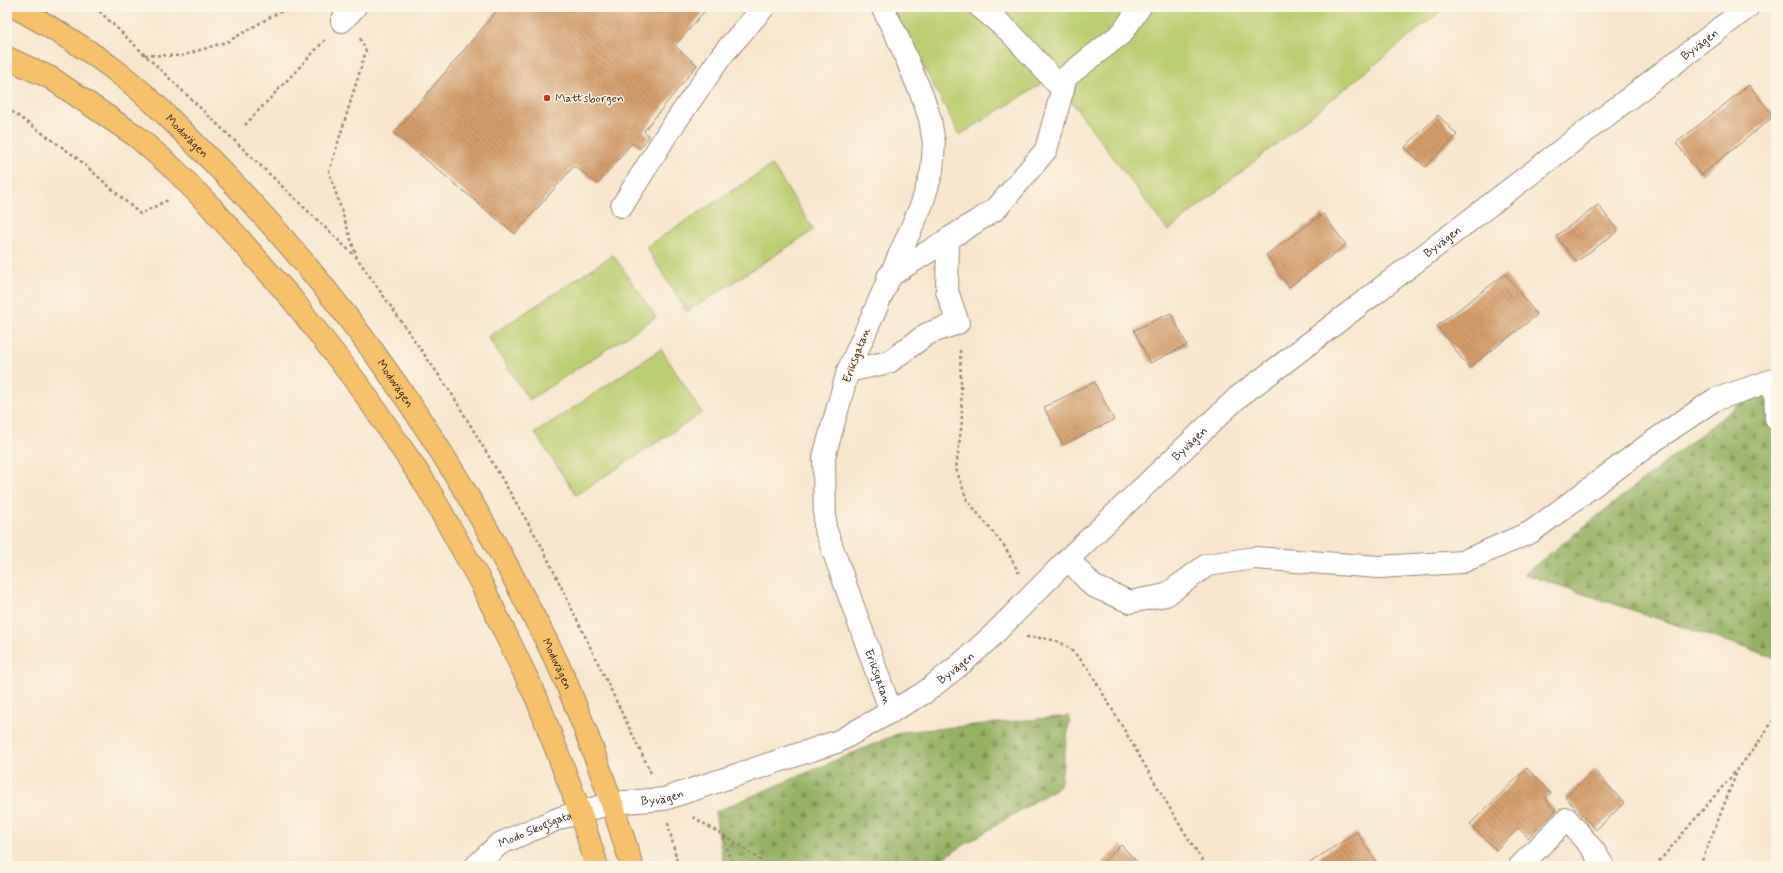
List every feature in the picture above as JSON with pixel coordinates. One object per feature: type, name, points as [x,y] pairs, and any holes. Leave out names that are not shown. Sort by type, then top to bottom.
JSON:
[{"type":"main road","name":"Modovägen","points":[[15,7],[67,36],[120,74],[160,109],[238,188],[317,277],[387,371],[452,468],[508,566],[566,680],[607,805],[632,866]]},
{"type":"main road","points":[[7,58],[51,78],[136,136],[174,170],[212,208],[292,299],[360,387],[424,483],[480,581],[537,699],[580,812],[597,866]]},
{"type":"street","points":[[622,206],[667,134],[722,55],[764,7]]},
{"type":"street","name":"Eriksgatan","points":[[882,7],[897,36],[923,98],[930,119],[934,142],[932,171],[922,204],[888,277],[848,370],[824,456],[825,528],[891,712]]},
{"type":"street","points":[[980,7],[1010,32],[1063,90]]},
{"type":"street","points":[[888,277],[996,209],[1046,150],[1066,77],[1122,33],[1140,7]]},
{"type":"street","name":"Byvägen","points":[[607,805],[664,799],[839,741],[929,689],[962,663],[992,636],[1068,559],[1238,396],[1281,365],[1748,7]]},
{"type":"street","points":[[848,370],[889,362],[926,334],[958,322],[947,291],[948,239]]},
{"type":"street","points":[[1068,559],[1093,586],[1130,602],[1166,595],[1206,565],[1255,558],[1380,566],[1462,562],[1530,532],[1655,440],[1714,400],[1775,379],[1776,418]]},
{"type":"street","name":"Modo Skogsgata","points":[[476,866],[499,844],[580,812],[607,805]]},
{"type":"street","points":[[1520,866],[1567,819],[1594,851],[1603,866]]},
{"type":"path","points":[[145,55],[181,56],[229,41],[279,12],[314,9],[348,14]]},
{"type":"path","points":[[245,125],[348,14]]},
{"type":"path","points":[[348,14],[366,51],[329,172],[357,258]]},
{"type":"path","points":[[7,108],[76,157],[140,214],[169,200]]},
{"type":"path","points":[[958,322],[961,358],[962,421],[956,469],[967,500],[1005,547],[1032,597]]},
{"type":"path","points":[[992,636],[1042,638],[1060,641],[1072,650],[1088,668],[1174,816],[1206,866]]},
{"type":"path","points":[[1655,866],[1738,769],[1761,739],[1776,716]]},
{"type":"path","points":[[1700,866],[1738,769]]},
{"type":"path","points":[[664,799],[724,836],[768,866]]},
{"type":"path","points":[[724,836],[728,854],[734,866]]},
{"type":"green space","points":[[892,7],[1446,7],[1168,231],[1052,77],[960,135]]},
{"type":"green space","points":[[772,165],[814,230],[687,312],[646,247]]},
{"type":"green space","points":[[613,255],[656,317],[529,400],[488,337]]},
{"type":"green space","points":[[661,349],[702,413],[576,495],[535,433]]},
{"type":"green space","points":[[1776,375],[1776,658],[1524,574]]},
{"type":"green space","points":[[1070,716],[1060,786],[930,866],[724,866],[715,812],[902,732]]},
{"type":"building","name":"Mattsborgen","points":[[500,7],[708,7],[675,46],[697,65],[644,131],[649,137],[640,148],[632,143],[598,184],[574,166],[515,234],[394,133]]},
{"type":"building","points":[[1749,85],[1774,116],[1701,175],[1676,143]]},
{"type":"building","points":[[1438,115],[1457,135],[1425,167],[1405,147]]},
{"type":"building","points":[[1598,205],[1618,231],[1576,262],[1556,236]]},
{"type":"building","points":[[1323,214],[1346,245],[1289,287],[1266,255]]},
{"type":"building","points":[[1505,274],[1537,315],[1469,368],[1437,326]]},
{"type":"building","points":[[1171,313],[1187,345],[1150,363],[1134,330]]},
{"type":"building","points":[[1094,382],[1114,420],[1063,445],[1044,407]]},
{"type":"building","points":[[1527,768],[1551,793],[1545,799],[1556,811],[1528,838],[1519,828],[1496,850],[1470,824]]},
{"type":"building","points":[[1594,770],[1624,803],[1596,830],[1565,797]]},
{"type":"building","points":[[1357,832],[1379,866],[1305,866]]},
{"type":"building","points":[[1121,845],[1141,866],[1099,866]]},
{"type":"place","name":"Mattsborgen","points":[[547,98]]}]
